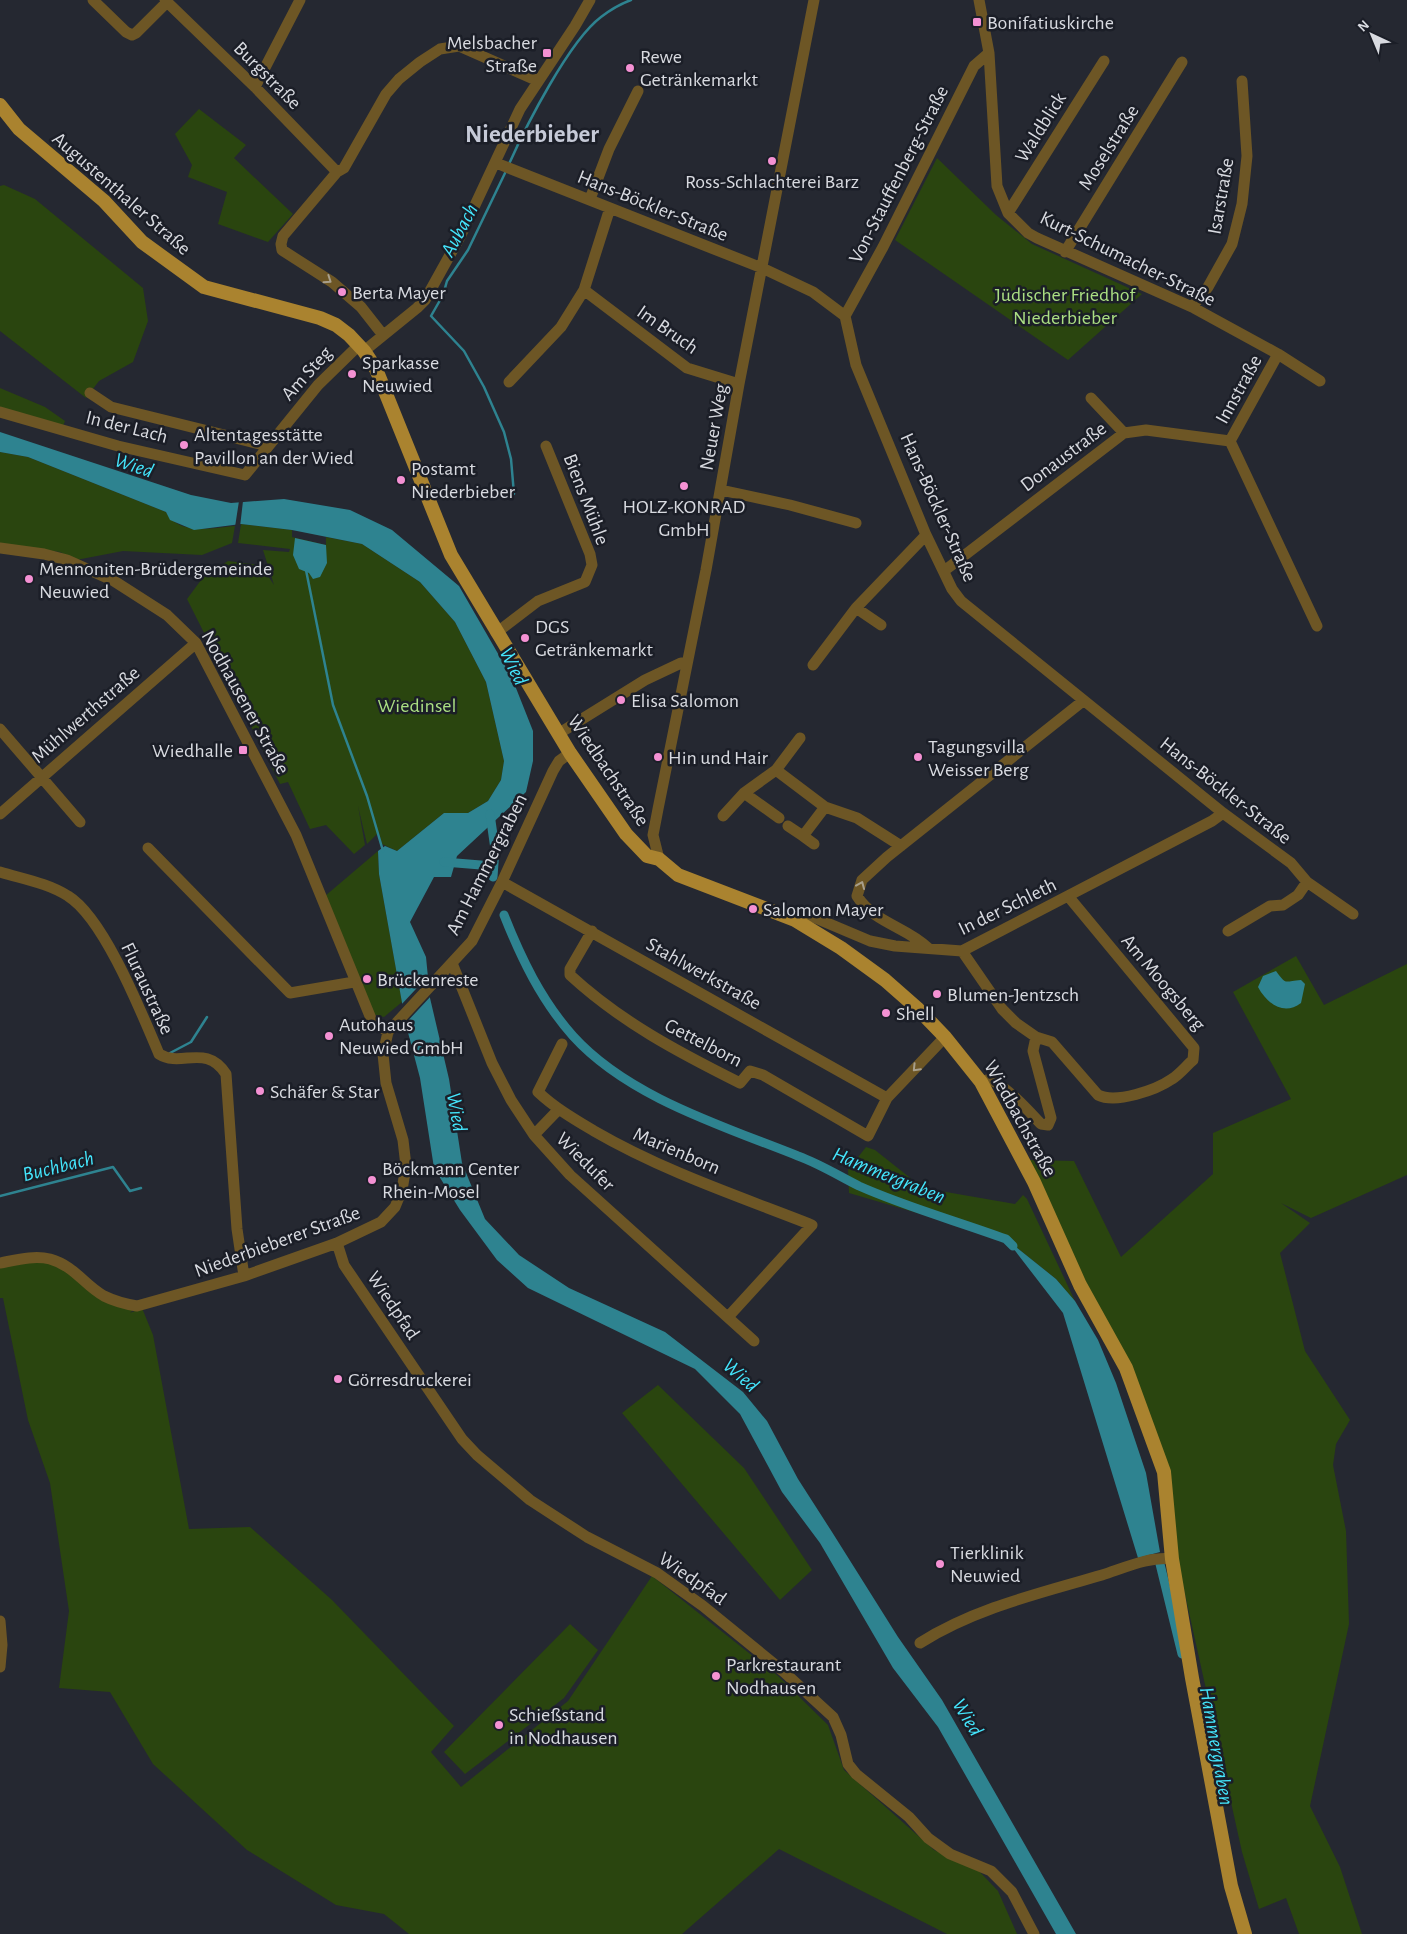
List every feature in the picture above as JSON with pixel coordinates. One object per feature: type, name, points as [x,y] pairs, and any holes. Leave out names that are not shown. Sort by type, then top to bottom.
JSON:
[{"type":"main road","name":"Augustenthaler Straße","points":[[0,105],[20,128],[104,201],[142,242],[204,287],[320,318],[336,325],[361,348]]},
{"type":"main road","name":"Wiedbachstraße","points":[[361,348],[376,369],[394,410],[434,518],[451,555],[558,734],[626,834],[647,856],[659,859],[678,875],[795,920],[841,948],[886,980],[946,1038],[981,1082],[1034,1182],[1080,1285],[1126,1368],[1164,1472],[1172,1559],[1231,1886],[1245,1934]]},
{"type":"street","points":[[93,0],[126,32],[132,35],[166,1]]},
{"type":"street","points":[[255,87],[300,0]]},
{"type":"street","name":"Am Steg","points":[[245,475],[318,384],[361,348],[383,334],[425,300],[504,166],[520,110],[590,0]]},
{"type":"street","name":"Neuer Weg","points":[[659,859],[654,835],[814,0]]},
{"type":"street","name":"Kurt-Schumacher-Straße","points":[[979,0],[989,53],[997,186],[1008,212],[1028,233],[1065,252],[1192,306],[1238,334],[1278,354],[1320,381]]},
{"type":"street","name":"Burgstraße","points":[[166,1],[340,170]]},
{"type":"street","points":[[383,334],[361,307],[332,282],[286,254],[280,244],[283,236],[340,170],[386,94],[399,79],[440,49],[459,46],[538,81]]},
{"type":"street","name":"Von-Stauffenberg-Straße","points":[[845,316],[883,247],[974,66],[989,53]]},
{"type":"street","name":"Waldblick","points":[[1008,212],[1104,61]]},
{"type":"street","name":"Moselstraße","points":[[1065,252],[1182,62]]},
{"type":"street","name":"Isarstraße","points":[[1192,306],[1208,287],[1232,244],[1242,204],[1247,156],[1242,81]]},
{"type":"street","points":[[590,199],[609,149],[638,91]]},
{"type":"street","name":"Hans-Böckler-Straße","points":[[504,166],[762,268],[813,292],[845,316],[856,364],[926,535],[952,589],[961,601],[1223,813],[1291,863],[1307,882],[1353,914]]},
{"type":"street","points":[[509,382],[561,327],[584,290],[610,208]]},
{"type":"street","name":"Im Bruch","points":[[584,290],[687,368],[739,384]]},
{"type":"street","name":"Innstraße","points":[[1230,441],[1278,354]]},
{"type":"street","points":[[90,393],[111,407],[268,446]]},
{"type":"street","points":[[1091,398],[1124,433]]},
{"type":"street","name":"In der Lach","points":[[0,412],[112,444],[245,475]]},
{"type":"street","name":"Donaustraße","points":[[944,571],[1124,433],[1146,430],[1230,441]]},
{"type":"street","points":[[1230,441],[1317,626]]},
{"type":"street","name":"Biens Mühle","points":[[496,633],[538,601],[585,582],[590,574],[592,565],[590,554],[546,446]]},
{"type":"street","points":[[721,490],[790,505],[856,523]]},
{"type":"street","points":[[813,665],[856,608],[926,535]]},
{"type":"street","name":"Nodhausener Straße","points":[[0,548],[44,554],[67,560],[114,581],[167,615],[196,643],[296,835],[354,982],[372,1021],[388,1032]]},
{"type":"street","points":[[856,608],[881,624]]},
{"type":"street","name":"Mühlwerthstraße","points":[[0,814],[196,643]]},
{"type":"street","points":[[558,734],[645,680],[680,663],[686,664]]},
{"type":"street","points":[[928,948],[921,941],[887,924],[867,909],[857,896],[862,880],[941,813],[1083,701]]},
{"type":"street","points":[[0,729],[80,822]]},
{"type":"street","points":[[723,816],[744,793],[776,770],[800,738]]},
{"type":"street","name":"Am Hammergraben","points":[[388,1032],[400,1016],[452,964],[472,941],[502,882],[553,771],[559,761],[570,753]]},
{"type":"street","points":[[776,770],[825,807],[857,818],[901,846]]},
{"type":"street","points":[[744,793],[779,818]]},
{"type":"street","points":[[803,836],[825,807]]},
{"type":"street","name":"In der Schleth","points":[[795,920],[806,914],[870,941],[895,946],[962,951],[1212,821],[1223,813]]},
{"type":"street","points":[[788,826],[814,844]]},
{"type":"street","points":[[148,848],[290,994],[354,982]]},
{"type":"street","name":"Fluraustraße","points":[[0,872],[47,886],[69,897],[87,911],[101,931],[159,1054],[165,1058],[190,1056],[206,1058],[219,1063],[226,1074],[238,1229],[244,1276]]},
{"type":"street","name":"Stahlwerkstraße","points":[[502,882],[887,1098]]},
{"type":"street","points":[[1228,931],[1270,906],[1283,905],[1298,895],[1307,882]]},
{"type":"street","name":"Am Moogsberg","points":[[962,951],[1002,1009],[1016,1023],[1036,1037],[1052,1042],[1098,1095],[1107,1100],[1149,1091],[1172,1079],[1193,1060],[1194,1048],[1068,896]]},
{"type":"street","name":"Gettelborn","points":[[592,931],[570,969],[570,975],[600,1001],[664,1045],[740,1083],[750,1071],[763,1075],[868,1136],[887,1098]]},
{"type":"street","name":"Wiedufer","points":[[452,964],[492,1063],[511,1100],[534,1135],[570,1176],[754,1341]]},
{"type":"street","name":"Niederbieberer Straße","points":[[0,1263],[28,1258],[48,1259],[66,1265],[102,1295],[122,1303],[137,1306],[244,1276],[337,1243],[381,1222],[395,1207],[404,1182],[406,1166],[403,1140],[386,1083],[383,1054],[388,1032]]},
{"type":"street","points":[[981,1082],[990,1079],[1001,1086],[1014,1095],[1041,1124],[1048,1125],[1051,1118],[1033,1051],[1036,1037]]},
{"type":"street","points":[[887,1098],[946,1038]]},
{"type":"street","name":"Marienborn","points":[[562,1044],[538,1092],[558,1110],[631,1152],[666,1168],[812,1225],[728,1317]]},
{"type":"street","points":[[534,1135],[558,1110]]},
{"type":"street","name":"Wiedpfad","points":[[337,1243],[344,1265],[462,1439],[477,1455],[530,1500],[574,1529],[657,1573],[704,1606],[784,1672],[833,1717],[841,1735],[848,1764],[856,1774],[909,1817],[928,1838],[950,1854],[991,1871],[1012,1892],[1034,1934]]},
{"type":"street","points":[[920,1643],[993,1608],[1135,1564],[1162,1558],[1172,1559]]},
{"type":"street","points":[[0,1621],[0,1667]]},
{"type":"green space","points":[[199,109],[246,145],[234,158],[293,214],[268,242],[218,224],[227,192],[188,177],[192,165],[175,134]]},
{"type":"green space","name":"Jüdischer Friedhof Niederbieber","points":[[937,158],[996,215],[1032,244],[1142,294],[1068,360],[895,240]]},
{"type":"green space","points":[[4,185],[35,199],[143,288],[148,321],[133,362],[99,381],[86,398],[0,331],[0,186]]},
{"type":"green space","points":[[0,388],[45,407],[65,421],[63,426],[0,407]]},
{"type":"green space","points":[[0,452],[28,457],[166,512],[172,520],[188,528],[207,529],[235,526],[232,543],[202,555],[123,551],[76,560],[60,552],[0,544]]},
{"type":"green space","name":"Wiedinsel","points":[[241,524],[292,530],[292,537],[326,545],[326,537],[362,544],[420,582],[455,622],[486,682],[504,761],[501,780],[488,801],[468,813],[444,813],[397,851],[382,844],[379,832],[367,844],[358,806],[365,845],[354,854],[326,825],[310,829],[288,782],[280,784],[187,599],[204,576],[228,561],[261,565],[274,585],[263,550],[289,552],[290,549],[238,543]]},
{"type":"green space","points":[[378,851],[379,874],[402,1002],[384,1017],[372,1014],[325,896]]},
{"type":"green space","points":[[1296,956],[1324,1005],[1407,964],[1407,1175],[1311,1218],[1281,1203],[1310,1223],[1280,1253],[1305,1351],[1350,1420],[1336,1444],[1333,1465],[1346,1531],[1349,1624],[1310,1806],[1340,1867],[1362,1934],[1299,1934],[1286,1898],[1259,1909],[1242,1852],[1177,1558],[1169,1471],[1030,1160],[1074,1161],[1121,1257],[1213,1174],[1213,1133],[1291,1099],[1233,992]]},
{"type":"green space","points":[[866,1147],[875,1150],[923,1188],[1015,1204],[1023,1195],[1027,1199],[1075,1301],[1056,1279],[1006,1239],[849,1193],[848,1170]]},
{"type":"green space","points":[[28,1258],[66,1265],[102,1295],[137,1306],[130,1313],[142,1308],[153,1335],[189,1529],[250,1527],[332,1600],[454,1726],[431,1752],[461,1787],[568,1701],[652,1576],[778,1676],[828,1725],[844,1770],[934,1850],[978,1870],[998,1891],[1017,1934],[947,1934],[779,1849],[682,1934],[409,1934],[384,1914],[336,1905],[247,1850],[153,1764],[110,1692],[59,1688],[69,1611],[50,1483],[28,1420],[3,1298],[0,1298],[0,1263]]},
{"type":"green space","points":[[658,1385],[744,1468],[812,1570],[780,1600],[622,1413]]},
{"type":"green space","name":"Schießstand in Nodhausen","points":[[570,1624],[598,1650],[564,1698],[465,1774],[444,1752]]},
{"type":"water","points":[[0,432],[191,495],[231,503],[284,499],[350,510],[392,530],[459,586],[512,678],[533,731],[533,761],[526,792],[457,856],[451,877],[434,877],[410,922],[426,957],[430,998],[449,1079],[462,1163],[485,1219],[519,1255],[569,1288],[665,1332],[743,1392],[767,1421],[798,1479],[898,1637],[942,1700],[1076,1934],[1056,1934],[938,1727],[893,1668],[820,1543],[782,1492],[740,1414],[695,1369],[528,1288],[497,1260],[460,1210],[434,1168],[420,1078],[406,1025],[379,874],[378,851],[385,846],[397,851],[444,813],[468,813],[488,801],[501,780],[504,761],[486,682],[455,622],[420,582],[362,544],[292,530],[241,524],[194,530],[170,520],[166,512],[28,457],[0,452]]},
{"type":"water","points":[[295,538],[326,545],[327,563],[320,577],[313,579],[309,573],[299,569],[293,555]]},
{"type":"water","points":[[1276,971],[1284,981],[1301,980],[1305,984],[1301,1003],[1295,1007],[1282,1008],[1276,1006],[1266,998],[1258,987],[1263,976]]},
{"type":"water","points":[[1006,1239],[1056,1279],[1075,1301],[1098,1340],[1116,1383],[1146,1473],[1160,1552],[1138,1558],[1063,1313]]},
{"type":"pier","points":[[239,501],[243,501],[240,527],[235,527]]},
{"type":"pier","points":[[430,974],[432,995],[404,1025],[400,1006]]},
{"type":"waterway","name":"Aubach","points":[[509,164],[549,85],[576,45],[601,17],[615,7],[631,0]]},
{"type":"waterway","name":"Aubach","points":[[506,171],[468,250],[447,281],[443,295],[431,316],[464,351],[484,387],[504,432],[511,459],[514,494]]},
{"type":"waterway","name":"Wied","points":[[306,570],[333,705],[367,796],[383,851]]},
{"type":"waterway","name":"Hammergraben","points":[[490,814],[495,849],[493,877]]},
{"type":"waterway","points":[[444,862],[493,866]]},
{"type":"waterway","name":"Hammergraben","points":[[504,915],[525,963],[551,1008],[573,1036],[595,1057],[621,1076],[678,1108],[806,1159],[877,1194],[1006,1239],[1013,1246]]},
{"type":"waterway","name":"Buchbach","points":[[170,1053],[191,1042],[207,1017]]},
{"type":"waterway","name":"Buchbach","points":[[0,1196],[113,1167],[130,1191],[141,1188]]},
{"type":"waterway","name":"Hammergraben","points":[[1160,1564],[1182,1654]]},
{"type":"place","name":"Bonifatiuskirche","points":[[977,22]]},
{"type":"place","name":"Melsbacher Straße","points":[[547,53]]},
{"type":"place","name":"Rewe Getränkemarkt","points":[[630,68]]},
{"type":"place","name":"Ross-Schlachterei Barz","points":[[772,161]]},
{"type":"place","name":"Berta Mayer","points":[[342,292]]},
{"type":"place","name":"Sparkasse Neuwied","points":[[352,374]]},
{"type":"place","name":"Altentagesstätte Pavillon an der Wied","points":[[184,445]]},
{"type":"place","name":"Postamt Niederbieber","points":[[401,480]]},
{"type":"place","name":"HOLZ-KONRAD GmbH","points":[[684,486]]},
{"type":"place","name":"Mennoniten-Brüdergemeinde Neuwied","points":[[29,579]]},
{"type":"place","name":"DGS Getränkemarkt","points":[[525,638]]},
{"type":"place","name":"Elisa Salomon","points":[[621,700]]},
{"type":"place","name":"Wiedhalle","points":[[243,750]]},
{"type":"place","name":"Hin und Hair","points":[[658,757]]},
{"type":"place","name":"Tagungsvilla Weisser Berg","points":[[918,757]]},
{"type":"place","name":"Salomon Mayer","points":[[753,909]]},
{"type":"place","name":"Brückenreste","points":[[367,979]]},
{"type":"place","name":"Blumen-Jentzsch","points":[[937,994]]},
{"type":"place","name":"Shell","points":[[886,1013]]},
{"type":"place","name":"Autohaus Neuwied GmbH","points":[[329,1036]]},
{"type":"place","name":"Schäfer & Star","points":[[260,1091]]},
{"type":"place","name":"Böckmann Center Rhein-Mosel","points":[[372,1180]]},
{"type":"place","name":"Görresdruckerei","points":[[338,1379]]},
{"type":"place","name":"Tierklinik Neuwied","points":[[940,1564]]},
{"type":"place","name":"Parkrestaurant Nodhausen","points":[[716,1676]]},
{"type":"place","name":"Schießstand in Nodhausen","points":[[499,1725]]},
{"type":"district","name":"Niederbieber","points":[[532,133]]}]
